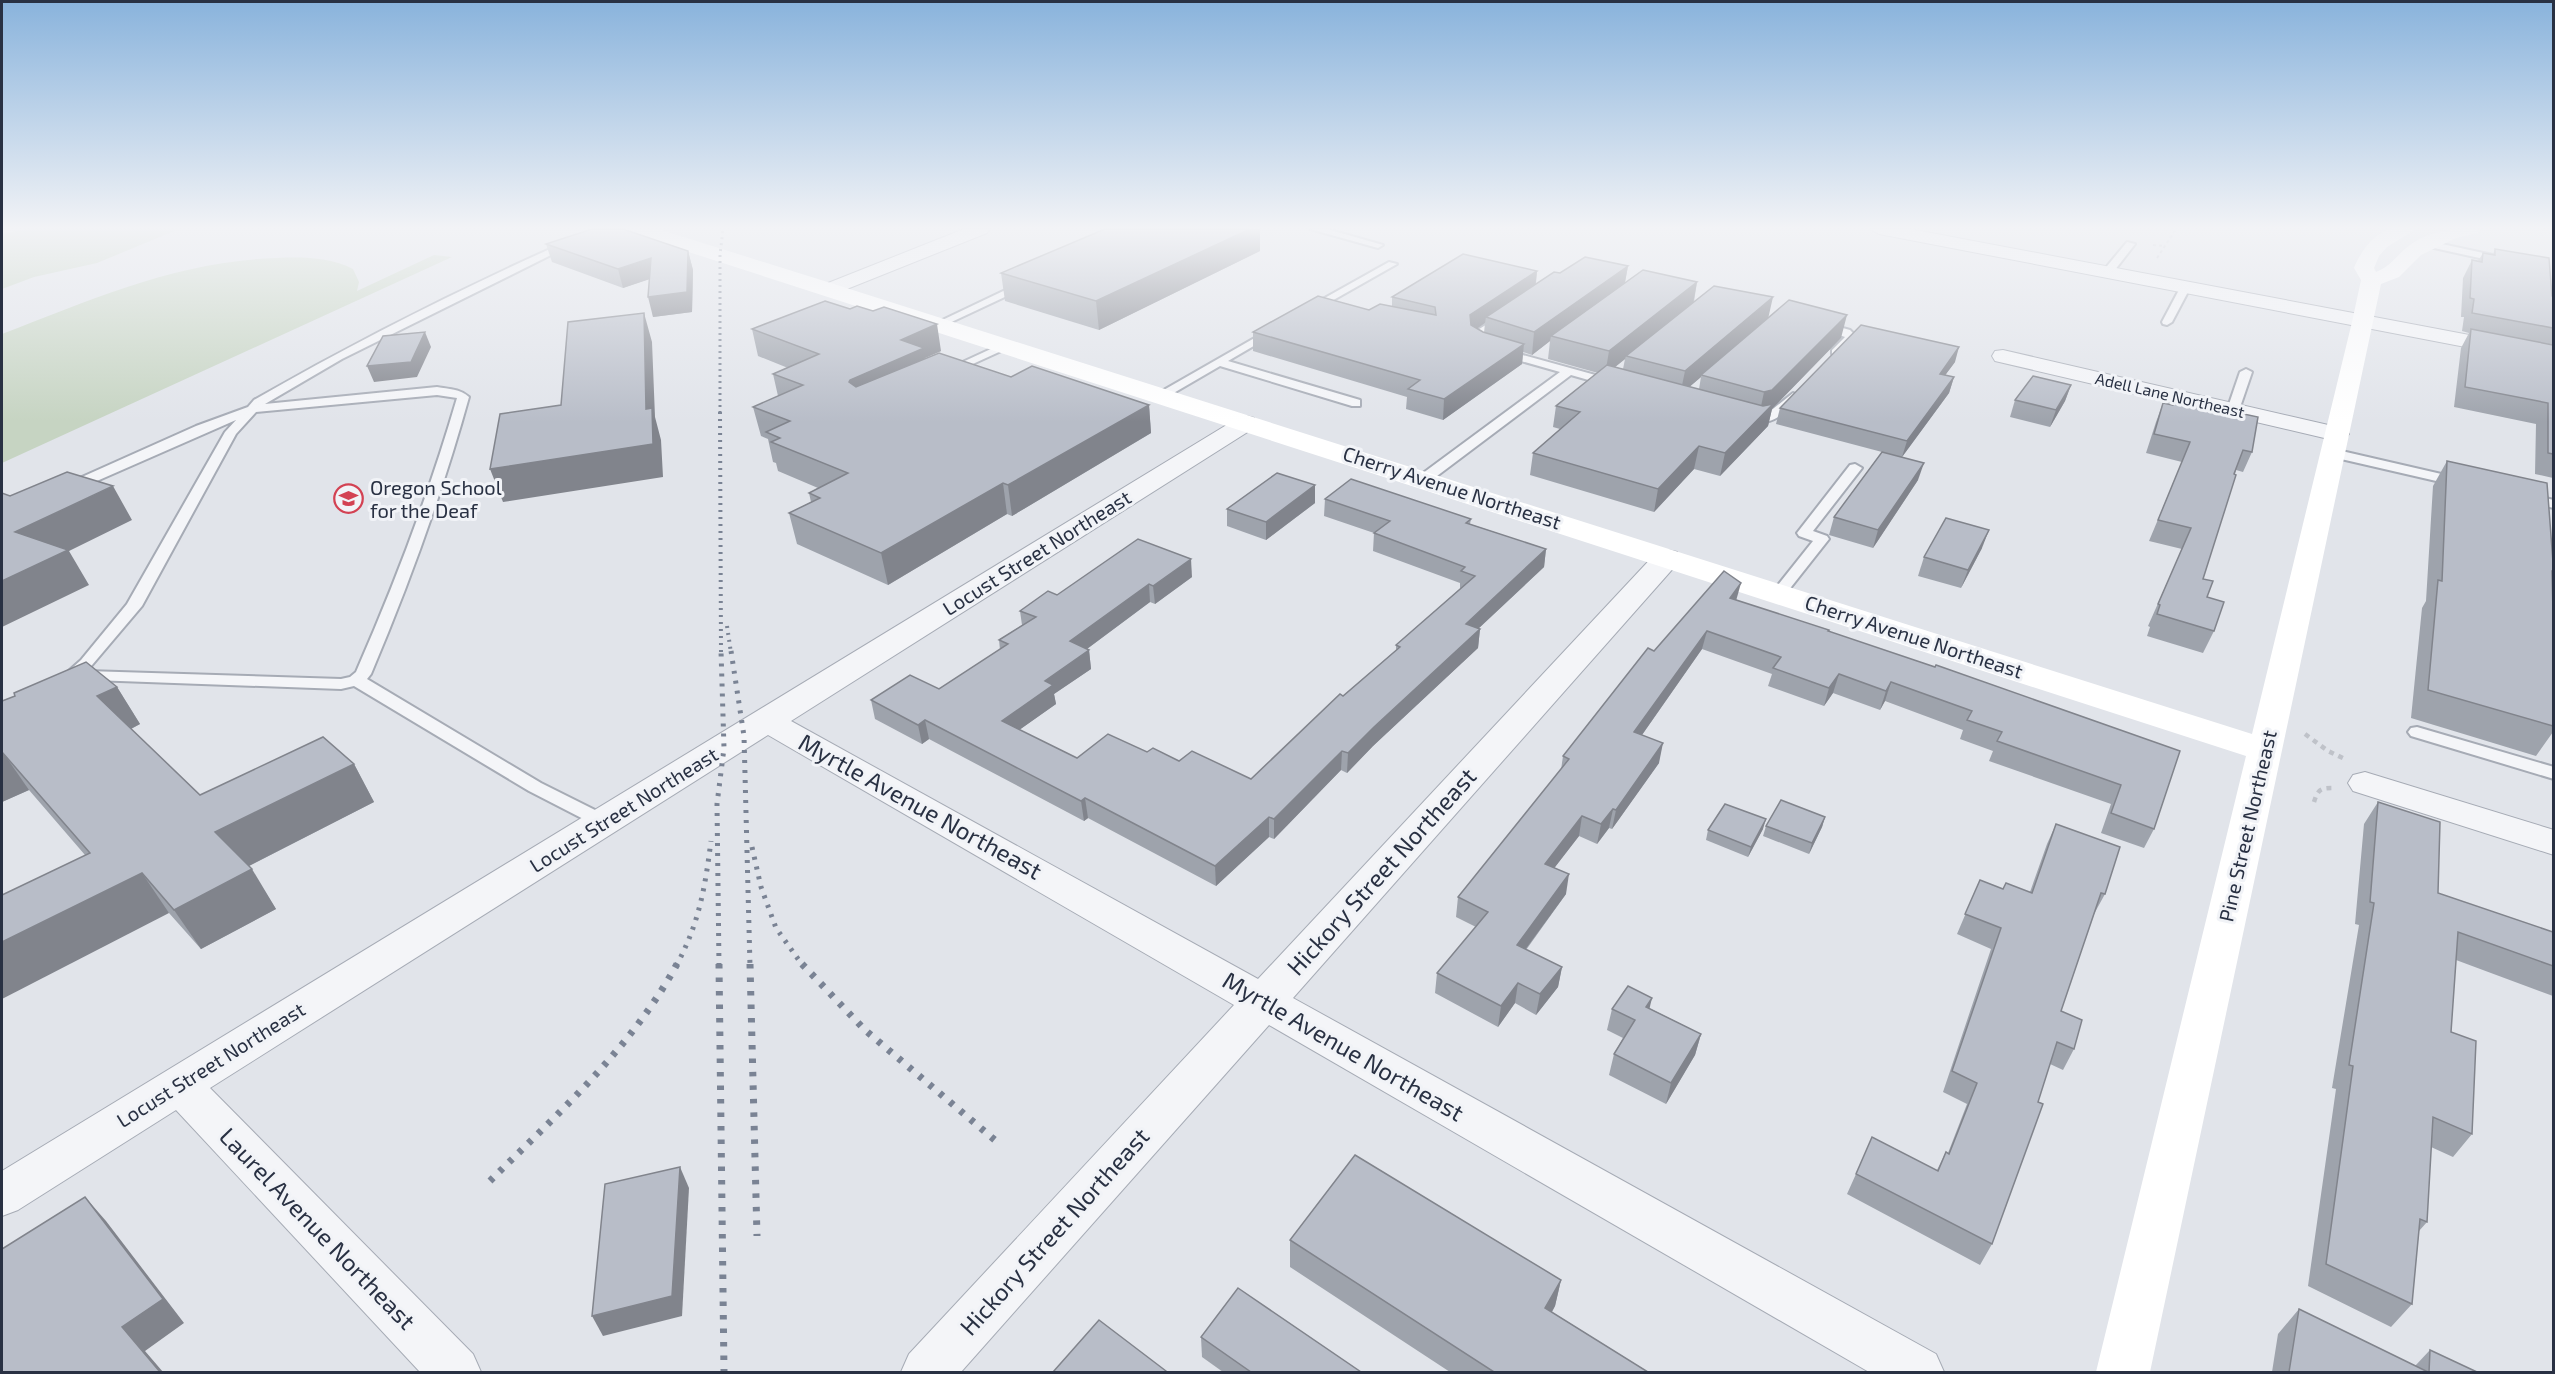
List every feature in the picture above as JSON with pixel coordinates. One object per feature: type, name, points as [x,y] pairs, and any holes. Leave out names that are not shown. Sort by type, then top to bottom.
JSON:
[{"type":"main road","name":"Cherry Avenue Northeast","points":[[843,293],[1779,594],[2270,732]]},
{"type":"main road","name":"Pine Street Northeast","points":[[2124,1372],[2369,293]]},
{"type":"street","points":[[2212,293],[2553,358]]},
{"type":"street","name":"Adell Lane Northeast","points":[[2002,356],[2233,410],[2335,443]]},
{"type":"street","name":"Locust Street Northeast","points":[[2,1195],[1246,423]]},
{"type":"street","name":"Hickory Street Northeast","points":[[927,1372],[1265,1003],[1667,558]]},
{"type":"street","name":"Myrtle Avenue Northeast","points":[[767,721],[1918,1372]]},
{"type":"street","points":[[2365,783],[2553,843]]},
{"type":"street","name":"Laurel Avenue Northeast","points":[[179,1085],[455,1372]]},
{"type":"lane","points":[[54,494],[200,429],[253,409],[437,391],[455,393],[463,397],[449,447],[382,630],[363,674],[356,680],[341,684],[68,679],[87,663],[134,606],[231,432],[253,409],[258,404],[338,357],[467,293]]},
{"type":"lane","points":[[939,324],[1004,293]]},
{"type":"lane","points":[[1300,315],[1338,293]]},
{"type":"lane","points":[[2167,322],[2182,293]]},
{"type":"lane","points":[[1320,303],[1342,309]]},
{"type":"lane","points":[[1512,312],[1475,336],[1477,343],[1486,348],[1539,358],[1569,371],[1613,378],[1630,387]]},
{"type":"lane","points":[[1811,323],[1846,332],[1851,337],[1827,361]]},
{"type":"lane","points":[[1161,395],[1280,326]]},
{"type":"lane","points":[[934,378],[1006,345]]},
{"type":"lane","points":[[1219,362],[1356,403]]},
{"type":"lane","points":[[1424,479],[1569,371]]},
{"type":"lane","points":[[2233,410],[2246,372]]},
{"type":"lane","points":[[1733,416],[1759,422],[1772,419],[1804,386]]},
{"type":"lane","points":[[2335,443],[2472,485]]},
{"type":"lane","points":[[1779,594],[1822,539],[1803,533],[1855,468]]},
{"type":"lane","points":[[2519,496],[2553,504]]},
{"type":"lane","points":[[356,680],[535,787],[604,822]]},
{"type":"lane","points":[[2417,732],[2553,773]]},
{"type":"path","points":[[2270,732],[2328,751],[2357,766],[2365,783]]},
{"type":"green space","points":[[109,293],[373,293],[2,463],[2,334]]},
{"type":"building","points":[[648,293],[678,293],[648,297]]},
{"type":"building","points":[[1069,293],[1113,293],[1096,301]]},
{"type":"building","points":[[1398,293],[1503,293],[1470,315],[1471,325],[1483,332],[1524,344],[1444,399],[1408,389],[1420,380],[1253,332],[1318,296],[1369,310],[1380,304],[1436,315],[1435,307],[1392,297]]},
{"type":"building","points":[[1522,293],[1589,293],[1534,332],[1486,317]]},
{"type":"building","points":[[1611,293],[1683,293],[1609,351],[1551,336]]},
{"type":"building","points":[[1705,293],[1752,293],[1773,297],[1685,371],[1626,356]]},
{"type":"building","points":[[2470,293],[2552,293],[2553,328],[2472,313],[2474,299],[2470,298]]},
{"type":"building","points":[[1789,300],[1847,315],[1772,390],[1764,392],[1701,375]]},
{"type":"building","points":[[825,301],[850,309],[857,306],[873,311],[884,307],[937,324],[901,340],[924,348],[850,380],[849,382],[856,387],[939,353],[1011,377],[1032,366],[1149,405],[1008,485],[1003,483],[881,553],[789,513],[820,498],[809,493],[848,473],[771,442],[780,438],[766,432],[790,421],[753,407],[803,385],[773,374],[819,354],[752,329]]},
{"type":"building","points":[[644,313],[646,409],[652,408],[653,444],[490,469],[500,414],[561,405],[568,322]]},
{"type":"building","points":[[1861,325],[1959,347],[1940,374],[1954,377],[1907,441],[1780,408]]},
{"type":"building","points":[[2471,329],[2553,345],[2553,454],[2548,453],[2548,403],[2465,387]]},
{"type":"building","points":[[425,332],[411,362],[367,366],[383,336]]},
{"type":"building","points":[[1607,365],[1763,406],[1773,404],[1725,453],[1699,446],[1658,489],[1533,453],[1580,412],[1556,406]]},
{"type":"building","points":[[2033,376],[2071,385],[2056,410],[2015,400]]},
{"type":"building","points":[[2174,399],[2258,417],[2252,452],[2243,450],[2203,579],[2213,581],[2207,597],[2224,602],[2214,631],[2157,614],[2160,605],[2158,604],[2191,528],[2158,520],[2190,442],[2154,434],[2163,403],[2173,405]]},
{"type":"building","points":[[1882,452],[1924,463],[1878,530],[1834,517]]},
{"type":"building","points":[[2447,461],[2547,483],[2553,562],[2553,726],[2428,690],[2438,580],[2442,581]]},
{"type":"building","points":[[67,472],[113,486],[15,532],[68,550],[2,581],[2,493],[10,496]]},
{"type":"building","points":[[1277,473],[1315,485],[1266,522],[1227,509]]},
{"type":"building","points":[[1351,479],[1471,519],[1466,523],[1546,549],[1466,624],[1480,629],[1348,753],[1342,751],[1274,819],[1269,817],[1215,866],[1085,798],[1081,801],[925,720],[918,725],[871,700],[910,675],[939,689],[1008,644],[999,640],[1036,617],[1020,611],[1048,591],[1057,595],[1138,539],[1191,559],[1153,586],[1149,584],[1070,641],[1089,650],[1045,681],[1053,685],[1002,721],[1077,758],[1108,734],[1147,752],[1153,748],[1179,761],[1192,751],[1251,779],[1340,694],[1343,696],[1400,647],[1396,645],[1475,576],[1461,571],[1465,567],[1374,533],[1390,521],[1325,499]]},
{"type":"building","points":[[1946,518],[1989,530],[1968,570],[1924,557]]},
{"type":"building","points":[[1724,571],[1741,583],[1730,598],[1935,667],[1936,665],[2180,751],[2154,829],[2111,813],[2121,785],[1997,741],[2002,732],[1967,720],[1972,711],[1891,682],[1886,691],[1839,674],[1829,688],[1773,668],[1781,657],[1707,631],[1634,732],[1663,743],[1616,810],[1613,809],[1601,824],[1582,816],[1545,864],[1569,874],[1517,945],[1562,967],[1540,994],[1518,983],[1501,1006],[1437,973],[1488,912],[1458,897],[1569,759],[1563,756],[1648,648],[1654,651]]},
{"type":"building","points":[[86,662],[117,687],[97,696],[200,795],[323,737],[354,764],[215,832],[252,869],[174,910],[142,873],[2,942],[2,895],[90,853],[2,752],[2,701],[15,696],[14,693]]},
{"type":"building","points":[[1781,800],[1825,817],[1812,843],[1766,826]]},
{"type":"building","points":[[2378,802],[2440,822],[2438,893],[2553,932],[2553,966],[2458,932],[2451,1032],[2476,1041],[2472,1134],[2433,1117],[2427,1222],[2420,1219],[2412,1304],[2326,1264],[2353,1066],[2349,1065],[2374,903],[2370,902]]},
{"type":"building","points":[[1725,804],[1766,819],[1751,847],[1708,830]]},
{"type":"building","points":[[2056,824],[2120,847],[2105,894],[2101,893],[2061,1011],[2082,1020],[2074,1049],[2057,1042],[2038,1102],[2043,1104],[1992,1244],[1856,1174],[1872,1137],[1938,1171],[1946,1152],[1949,1154],[1977,1083],[1952,1071],[2001,928],[1965,914],[1980,880],[2003,889],[2006,883],[2032,893]]},
{"type":"building","points":[[1628,986],[1652,998],[1646,1007],[1701,1034],[1671,1083],[1614,1054],[1635,1020],[1612,1009]]},
{"type":"building","points":[[1355,1155],[1561,1280],[1545,1308],[1648,1372],[1494,1372],[1290,1240]]},
{"type":"building","points":[[680,1167],[672,1296],[592,1316],[605,1184]]},
{"type":"building","points":[[85,1197],[163,1299],[122,1327],[160,1372],[2,1372],[2,1249]]},
{"type":"building","points":[[1238,1288],[1361,1372],[1251,1372],[1201,1337]]},
{"type":"building","points":[[2299,1309],[2428,1372],[2289,1372]]},
{"type":"building","points":[[1099,1320],[1166,1371],[1053,1372]]},
{"type":"building","points":[[2430,1350],[2477,1372],[2429,1372]]},
{"type":"railway","points":[[720,293],[720,412]]},
{"type":"railway","points":[[720,412],[721,653]]},
{"type":"railway","points":[[727,626],[731,653]]},
{"type":"railway","points":[[719,966],[717,804],[724,748],[721,651]]},
{"type":"railway","points":[[731,651],[744,736],[750,966]]},
{"type":"railway","points":[[677,964],[696,920],[711,841]]},
{"type":"railway","points":[[752,847],[761,887],[776,928],[803,966]]},
{"type":"railway","points":[[490,1181],[615,1052],[659,995],[677,964]]},
{"type":"railway","points":[[719,964],[724,1372]]},
{"type":"railway","points":[[750,964],[757,1236]]},
{"type":"railway","points":[[802,964],[865,1030],[996,1141]]},
{"type":"place","name":"Oregon School for the Deaf","points":[[349,499]]}]
